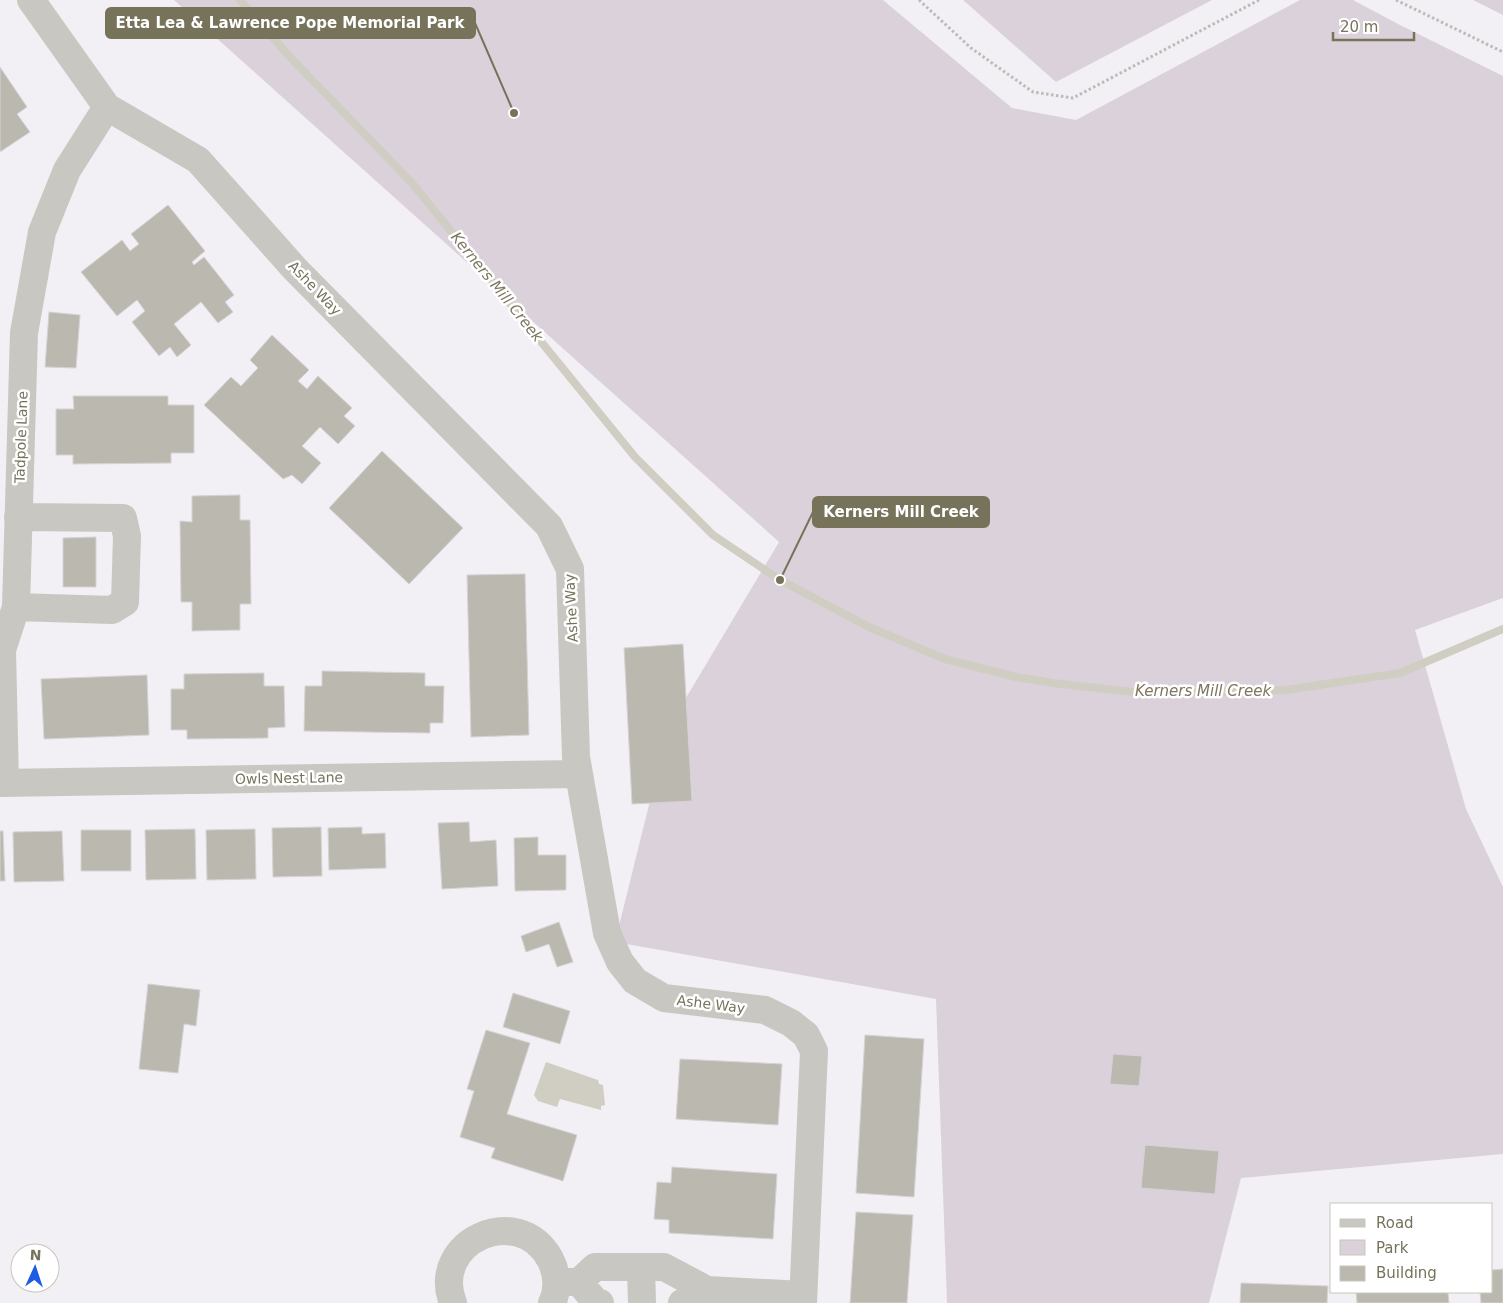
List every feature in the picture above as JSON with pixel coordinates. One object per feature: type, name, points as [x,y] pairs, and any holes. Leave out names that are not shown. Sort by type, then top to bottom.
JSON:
[{"type":"street","name":"Ashe Way","points":[[31,0],[107,107],[198,160],[295,268],[549,526],[570,569],[576,757],[607,933],[620,962],[635,981],[664,998],[765,1010],[791,1023],[806,1036],[814,1051],[803,1299],[707,1290],[664,1267],[595,1267],[563,1289]]},
{"type":"street","name":"Tadpole Lane","points":[[2,783],[2,650],[16,607],[24,333],[42,232],[67,170],[107,107]]},
{"type":"street","points":[[16,607],[112,610],[124,602],[126,555],[126,536],[123,518],[18,518]]},
{"type":"street","name":"Owls Nest Lane","points":[[2,783],[579,774]]},
{"type":"street","points":[[454,1303],[451,1297],[449,1280],[452,1265],[461,1251],[472,1240],[488,1233],[504,1230],[520,1233],[534,1240],[546,1252],[563,1289],[600,1303]]},
{"type":"street","points":[[641,1267],[642,1303]]},
{"type":"street","points":[[682,1303],[707,1290]]},
{"type":"path","points":[[919,0],[970,48],[1033,92],[1073,98],[1259,0]]},
{"type":"path","points":[[1396,0],[1503,52]]},
{"type":"green space","points":[[174,0],[883,0],[1012,108],[1076,120],[1300,0],[1353,0],[1503,76],[1503,598],[1415,630],[1466,809],[1503,887],[1503,1154],[1241,1178],[1209,1303],[947,1303],[936,999],[615,942],[668,728],[779,542]]},
{"type":"green space","points":[[963,0],[1212,0],[1056,82]]},
{"type":"green space","points":[[1473,0],[1503,0],[1503,15]]},
{"type":"shaded area","points":[[546,1062],[598,1080],[599,1084],[603,1085],[605,1105],[601,1106],[601,1110],[560,1099],[557,1107],[538,1101],[534,1095]]},
{"type":"building","points":[[0,67],[27,107],[17,114],[30,132],[0,152]]},
{"type":"building","points":[[168,205],[205,251],[192,262],[194,265],[204,257],[234,295],[225,302],[233,312],[218,323],[201,302],[174,324],[191,345],[177,357],[170,347],[159,356],[132,322],[145,311],[137,300],[117,316],[81,272],[122,240],[130,251],[139,244],[131,234]]},
{"type":"building","points":[[49,312],[80,315],[76,368],[45,367]]},
{"type":"building","points":[[272,335],[309,370],[298,381],[307,389],[318,376],[352,408],[344,416],[355,426],[338,444],[320,427],[302,446],[321,463],[302,484],[292,475],[283,479],[204,405],[231,377],[241,386],[258,368],[250,360]]},
{"type":"building","points":[[73,396],[168,396],[168,405],[194,405],[194,453],[171,453],[171,463],[73,464],[73,455],[56,455],[56,409],[74,409]]},
{"type":"building","points":[[382,451],[463,528],[409,584],[329,508]]},
{"type":"building","points":[[240,495],[240,520],[250,520],[251,604],[240,604],[240,630],[192,631],[192,602],[181,602],[180,521],[192,522],[192,496]]},
{"type":"building","points":[[96,537],[96,587],[63,587],[63,538]]},
{"type":"building","points":[[525,574],[529,735],[471,737],[467,575]]},
{"type":"building","points":[[683,644],[692,801],[632,804],[624,648]]},
{"type":"building","points":[[322,671],[425,673],[425,686],[444,686],[443,723],[430,723],[430,733],[304,731],[305,686],[322,686]]},
{"type":"building","points":[[264,673],[264,686],[284,686],[285,727],[268,728],[268,738],[187,739],[187,730],[171,730],[171,689],[184,689],[184,674]]},
{"type":"building","points":[[147,675],[149,735],[44,739],[41,679]]},
{"type":"building","points":[[469,822],[470,842],[496,840],[498,886],[442,889],[438,823]]},
{"type":"building","points":[[321,827],[322,876],[273,877],[272,828]]},
{"type":"building","points":[[362,827],[362,834],[385,833],[386,868],[329,870],[328,828]]},
{"type":"building","points":[[195,829],[196,879],[146,880],[145,830]]},
{"type":"building","points":[[255,829],[256,879],[207,880],[206,830]]},
{"type":"building","points":[[81,830],[131,830],[131,871],[81,871]]},
{"type":"building","points":[[0,831],[3,831],[5,881],[0,881]]},
{"type":"building","points":[[62,831],[64,881],[14,882],[13,832]]},
{"type":"building","points":[[538,837],[538,855],[566,855],[566,890],[515,891],[514,838]]},
{"type":"building","points":[[559,922],[573,962],[557,967],[549,944],[526,952],[521,936]]},
{"type":"building","points":[[148,984],[200,990],[196,1026],[184,1024],[178,1073],[139,1069]]},
{"type":"building","points":[[513,993],[570,1011],[560,1044],[503,1027]]},
{"type":"building","points":[[486,1030],[530,1043],[507,1114],[577,1135],[563,1181],[491,1158],[495,1148],[460,1137],[474,1091],[467,1089]]},
{"type":"building","points":[[865,1035],[924,1039],[914,1197],[856,1193]]},
{"type":"building","points":[[1113,1054],[1142,1056],[1139,1086],[1110,1084]]},
{"type":"building","points":[[680,1059],[782,1064],[778,1125],[676,1119]]},
{"type":"building","points":[[1145,1145],[1219,1151],[1215,1194],[1141,1188]]},
{"type":"building","points":[[672,1167],[777,1174],[773,1239],[669,1233],[669,1220],[654,1219],[657,1182],[671,1183]]},
{"type":"building","points":[[856,1212],[913,1215],[907,1303],[850,1303]]},
{"type":"building","points":[[1503,1269],[1503,1303],[1481,1303],[1480,1293],[1493,1293],[1493,1270]]},
{"type":"building","points":[[1241,1283],[1328,1286],[1327,1303],[1240,1303]]},
{"type":"building","points":[[1356,1293],[1448,1293],[1449,1303],[1357,1303]]},
{"type":"waterway","name":"Kerners Mill Creek","points":[[240,0],[289,56],[411,182],[635,457],[713,535],[780,580],[869,627],[945,659],[1016,677],[1142,693],[1286,690],[1400,673],[1503,629]]},
{"type":"place","name":"Etta Lea & Lawrence Pope Memorial Park","points":[[514,113]]},
{"type":"place","name":"Kerners Mill Creek","points":[[780,580]]}]
